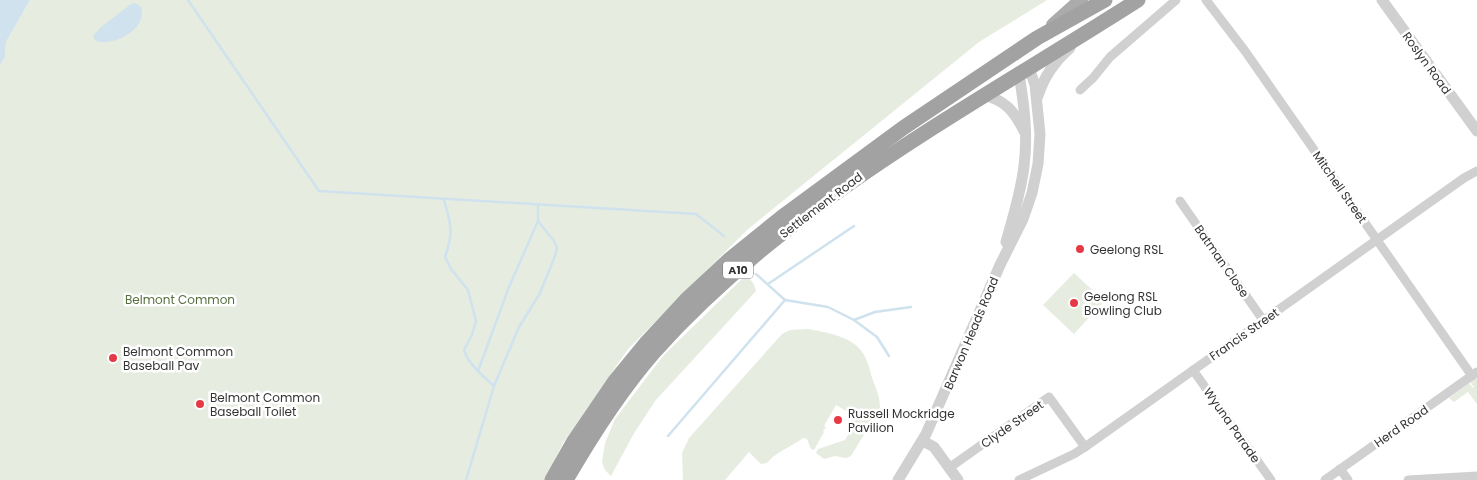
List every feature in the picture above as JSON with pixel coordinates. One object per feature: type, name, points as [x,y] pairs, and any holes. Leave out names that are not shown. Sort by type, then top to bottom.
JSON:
[{"type":"highway","name":"Settlement Road","points":[[552,480],[574,441],[615,381],[647,342],[686,300],[730,259],[782,217],[903,128],[1037,38],[1105,0]]},
{"type":"highway","name":"Settlement Road","points":[[566,480],[584,448],[624,389],[654,353],[697,307],[744,264],[861,175],[984,95],[1138,0]]},
{"type":"highway","points":[[1017,52],[1024,71]]},
{"type":"main road","points":[[1037,38],[1081,0]]},
{"type":"street","points":[[1080,90],[1093,78],[1110,57],[1176,0]]},
{"type":"street","name":"Mitchell Street","points":[[1206,0],[1245,51],[1376,240],[1474,374]]},
{"type":"street","name":"Roslyn Road","points":[[1382,0],[1475,131]]},
{"type":"street","points":[[1037,100],[1042,84],[1053,64],[1088,32]]},
{"type":"street","name":"Barwon Heads Road","points":[[898,480],[923,441],[1000,265],[1023,219],[1034,186],[1040,140],[1037,100],[1034,78],[1024,71]]},
{"type":"street","name":"Barwon Heads Road","points":[[1000,265],[1017,204],[1025,159],[1024,71]]},
{"type":"street","points":[[984,95],[997,98],[1005,104],[1014,114],[1025,135]]},
{"type":"street","name":"Francis Street","points":[[1464,178],[1477,163]]},
{"type":"street","name":"Francis Street","points":[[1019,480],[1085,447],[1464,178],[1477,171]]},
{"type":"street","points":[[1022,181],[1034,186]]},
{"type":"street","name":"Batman Close","points":[[1180,201],[1264,320]]},
{"type":"street","name":"Wyuna Parade","points":[[1193,370],[1272,480]]},
{"type":"street","name":"Herd Road","points":[[1325,480],[1338,474],[1474,374]]},
{"type":"street","name":"Clyde Street","points":[[955,477],[1049,397],[1085,447]]},
{"type":"street","points":[[923,441],[934,447],[955,477]]},
{"type":"street","points":[[1338,474],[1348,480]]},
{"type":"street","points":[[1409,480],[1477,476]]},
{"type":"green space","name":"Belmont Common","points":[[30,0],[1047,0],[979,42],[747,230],[628,349],[563,443],[545,480],[0,480],[0,65],[5,57],[6,42]]},
{"type":"green space","name":"Geelong RSL Bowling Club","points":[[1074,273],[1104,301],[1074,334],[1043,305]]},
{"type":"green space","points":[[745,276],[752,282],[756,291],[655,401],[633,435],[611,476],[605,470],[602,462],[605,443],[615,419],[663,356]]},
{"type":"green space","points":[[807,329],[838,336],[858,347],[863,353],[879,396],[880,408],[851,456],[846,458],[835,456],[824,459],[816,453],[818,449],[845,440],[853,427],[847,423],[851,416],[847,414],[848,412],[836,405],[824,426],[826,427],[824,432],[814,450],[811,449],[807,439],[803,438],[780,452],[767,463],[761,464],[749,452],[725,480],[683,480],[682,453],[689,438],[782,334],[790,330]]},
{"type":"green space","points":[[1477,378],[1477,404],[1468,392],[1454,402],[1449,398],[1469,383],[1473,388],[1470,382]]},
{"type":"water","points":[[0,0],[30,0],[6,42],[5,57],[0,65]]},
{"type":"water","points":[[135,3],[141,7],[142,15],[134,29],[127,35],[110,42],[95,40],[93,36],[100,28],[131,4]]},
{"type":"waterway","points":[[188,0],[319,191],[696,214],[724,236]]},
{"type":"waterway","points":[[444,200],[450,228],[450,241],[445,257],[451,269],[468,290],[476,321],[472,335],[464,350],[473,365],[494,386]]},
{"type":"waterway","points":[[466,480],[494,386],[519,327],[540,293],[555,256],[557,247],[538,221],[538,205]]},
{"type":"waterway","points":[[478,371],[509,287],[538,221]]},
{"type":"waterway","points":[[768,284],[854,226]]},
{"type":"waterway","points":[[668,436],[785,300],[756,274]]},
{"type":"waterway","points":[[785,300],[828,307],[854,320],[877,337],[889,356]]},
{"type":"waterway","points":[[854,320],[875,312],[911,307]]},
{"type":"place","name":"Geelong RSL","points":[[1080,249]]},
{"type":"place","name":"Geelong RSL Bowling Club","points":[[1074,303]]},
{"type":"place","name":"Belmont Common Baseball Pav","points":[[113,358]]},
{"type":"place","name":"Belmont Common Baseball Toilet","points":[[200,404]]},
{"type":"place","name":"Russell Mockridge Pavilion","points":[[838,420]]}]
